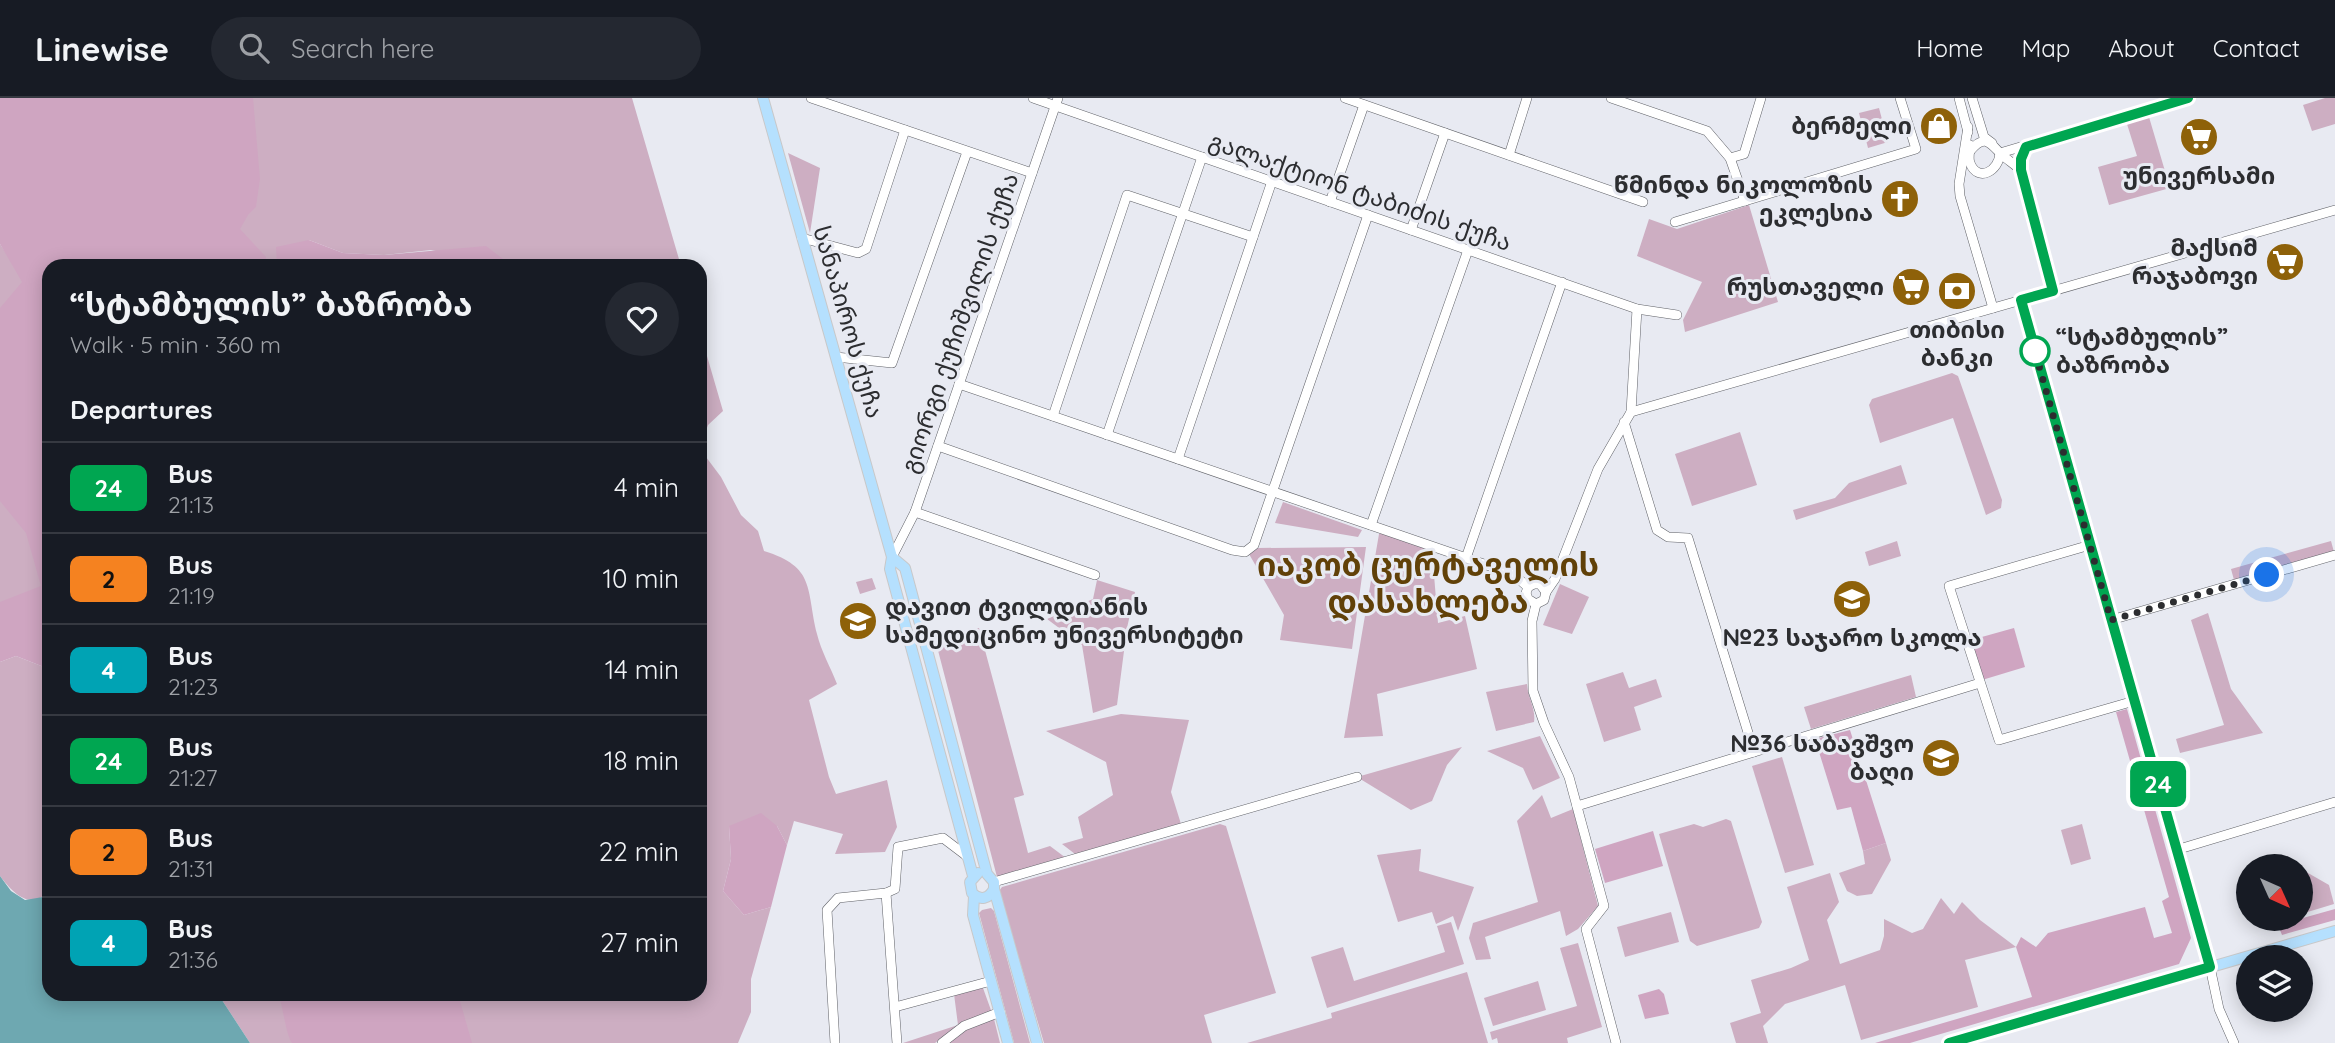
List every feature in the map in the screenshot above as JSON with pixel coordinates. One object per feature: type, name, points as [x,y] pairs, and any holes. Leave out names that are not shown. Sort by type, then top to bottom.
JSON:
[{"type":"main road","name":"სანაპიროს ქუჩა","points":[[762,98],[892,557],[890,569],[973,876]]},
{"type":"main road","name":"სანაპიროს ქუჩა","points":[[892,557],[905,568],[1037,1043]]},
{"type":"main road","points":[[974,896],[984,898],[990,895],[992,882],[982,873],[973,876],[969,886],[974,896],[973,915],[1008,1043]]},
{"type":"main road","points":[[1949,1043],[2335,931]]},
{"type":"street","points":[[811,98],[1032,173]]},
{"type":"street","name":"გალაქტიონ ტაბიძის ქუჩა","points":[[1033,98],[1057,102],[1202,157],[1637,309],[1677,315]]},
{"type":"street","points":[[1345,98],[1643,202]]},
{"type":"street","points":[[1508,155],[1527,98]]},
{"type":"street","points":[[1611,98],[1707,131],[1730,158],[1745,201]]},
{"type":"street","points":[[1730,158],[1744,154],[1761,98]]},
{"type":"street","points":[[1675,222],[1916,149],[1900,98]]},
{"type":"street","points":[[1959,98],[1968,127],[1969,161],[1974,169],[1983,173],[1993,170],[1999,163],[1997,149]]},
{"type":"street","points":[[1972,98],[1984,136],[2021,170]]},
{"type":"street","points":[[1970,151],[1976,144],[1985,141],[1997,149],[2033,143],[2188,98]]},
{"type":"street","name":"გიორგი ქუჩიშვილის ქუჩა","points":[[892,557],[915,512],[1057,102]]},
{"type":"street","points":[[1330,202],[1364,105]]},
{"type":"street","points":[[1968,127],[1959,184],[1960,196],[1993,308]]},
{"type":"street","points":[[802,238],[858,253],[866,249],[905,130]]},
{"type":"street","points":[[1411,230],[1445,133]]},
{"type":"street","points":[[2033,143],[2026,147],[2021,159],[2021,170],[2053,291]]},
{"type":"street","points":[[836,357],[892,363],[967,152]]},
{"type":"street","points":[[1107,435],[1202,157]]},
{"type":"street","points":[[1959,184],[1974,169]]},
{"type":"street","points":[[1178,459],[1272,181]]},
{"type":"street","points":[[1053,416],[1127,195],[1254,237]]},
{"type":"street","points":[[1631,412],[2335,210]]},
{"type":"street","points":[[938,446],[1232,550],[1245,552],[1254,545],[1368,215]]},
{"type":"street","points":[[1371,526],[1468,250]]},
{"type":"street","points":[[1466,558],[1562,282]]},
{"type":"street","points":[[2021,300],[2210,967],[2219,1009],[2234,1043]]},
{"type":"street","points":[[1536,604],[1544,600],[1555,579],[1598,469],[1631,412],[1637,309]]},
{"type":"street","points":[[959,384],[1513,574],[1528,587]]},
{"type":"street","points":[[1624,422],[1657,530],[1668,537],[1688,538],[1754,752]]},
{"type":"street","points":[[915,512],[1095,575]]},
{"type":"street","points":[[2090,545],[1949,586],[1999,740],[2134,701]]},
{"type":"street","points":[[2111,620],[2335,555]]},
{"type":"street","points":[[1528,587],[1540,584],[1546,592]]},
{"type":"street","points":[[1528,587],[1527,596],[1536,604]]},
{"type":"street","points":[[1536,604],[1532,621],[1533,691],[1569,778],[1604,905],[1586,929],[1616,1043]]},
{"type":"street","points":[[1577,806],[1980,683]]},
{"type":"street","points":[[992,882],[1357,777]]},
{"type":"street","points":[[2176,850],[2335,802]]},
{"type":"street","points":[[835,1043],[827,910],[838,898],[886,893],[895,889],[898,847],[943,838],[968,857]]},
{"type":"street","points":[[886,893],[897,1043]]},
{"type":"street","points":[[895,1007],[991,981]]},
{"type":"street","points":[[942,1043],[964,1026],[1000,1012]]},
{"type":"shaded area","points":[[0,98],[253,98],[260,179],[256,207],[240,229],[266,259],[42,259],[42,666],[16,656],[0,662],[0,602],[41,586],[26,533],[0,501],[0,308],[22,282],[0,244]]},
{"type":"shaded area","points":[[134,98],[632,98],[679,259],[477,259],[431,250],[384,255],[343,253],[309,240],[298,259],[42,259],[42,635],[0,648],[0,244],[8,256]]},
{"type":"shaded area","points":[[2325,98],[2335,98],[2335,124],[2312,131],[2303,105]]},
{"type":"shaded area","points":[[1879,108],[1888,142],[1868,148],[1859,113]]},
{"type":"shaded area","points":[[2149,117],[2170,188],[2109,205],[2098,167],[2137,156],[2127,124]]},
{"type":"shaded area","points":[[788,153],[820,168],[810,233]]},
{"type":"shaded area","points":[[1749,205],[1778,302],[1685,332],[1683,320],[1702,282],[1637,256],[1649,219],[1677,229]]},
{"type":"shaded area","points":[[309,240],[343,253],[384,255],[486,246],[503,259],[277,259],[276,247]]},
{"type":"shaded area","points":[[707,356],[723,411],[707,428]]},
{"type":"shaded area","points":[[1952,373],[1958,376],[2002,500],[2001,508],[1986,515],[1953,418],[1880,443],[1869,405],[1872,399]]},
{"type":"shaded area","points":[[1740,432],[1757,485],[1692,506],[1675,454]]},
{"type":"shaded area","points":[[707,458],[721,477],[741,515],[758,531],[764,551],[793,564],[806,582],[819,640],[837,684],[809,700],[836,794],[887,780],[897,827],[885,852],[835,854],[843,834],[794,821],[787,845],[777,826],[729,826],[731,859],[723,891],[744,915],[771,907],[751,979],[751,1012],[738,1043],[250,1043],[223,1001],[707,1001]]},
{"type":"shaded area","points":[[1901,465],[1907,484],[1796,520],[1793,510],[1835,498],[1849,483]]},
{"type":"shaded area","points":[[1283,502],[1362,530],[1358,537],[1275,523]]},
{"type":"shaded area","points":[[1379,534],[1432,551],[1438,623],[1465,616],[1477,669],[1377,694],[1383,736],[1344,738]]},
{"type":"shaded area","points":[[1897,541],[1901,556],[1869,566],[1865,552]]},
{"type":"shaded area","points":[[2331,541],[2334,552],[2234,580],[2231,569]]},
{"type":"shaded area","points":[[1366,547],[1352,649],[1280,640],[1284,615],[1249,554],[1258,548]]},
{"type":"shaded area","points":[[872,578],[876,589],[860,594],[856,582]]},
{"type":"shaded area","points":[[1097,580],[1135,592],[1127,628],[1117,705],[1093,713],[1082,645],[1047,619],[1093,599]]},
{"type":"shaded area","points":[[1560,584],[1589,597],[1572,634],[1543,625]]},
{"type":"shaded area","points":[[2208,613],[2231,689],[2263,733],[2180,753],[2176,739],[2224,725],[2191,620]]},
{"type":"shaded area","points":[[979,628],[1024,795],[1014,798],[1028,853],[1050,846],[1066,858],[997,877],[934,635]]},
{"type":"shaded area","points":[[2014,628],[2025,667],[1982,680],[1971,640]]},
{"type":"shaded area","points":[[16,656],[42,666],[42,896],[29,900],[16,894],[0,876],[0,662]]},
{"type":"shaded area","points":[[1623,672],[1629,688],[1656,679],[1662,697],[1634,707],[1641,730],[1604,742],[1586,684]]},
{"type":"shaded area","points":[[1911,675],[1916,697],[1811,729],[1804,707]]},
{"type":"shaded area","points":[[1527,684],[1534,722],[1496,731],[1486,692]]},
{"type":"shaded area","points":[[2127,709],[2191,938],[2179,964],[1910,1043],[1875,1043],[2032,997],[2016,947],[2021,937],[2036,947],[2048,933],[2145,907],[2154,938],[2172,933],[2162,901],[2169,897],[2116,712]]},
{"type":"shaded area","points":[[1121,714],[1189,720],[1171,792],[1181,824],[1075,854],[1062,844],[1083,838],[1078,817],[1113,795],[1106,762],[1046,731]]},
{"type":"shaded area","points":[[1850,730],[1886,843],[1863,851],[1851,807],[1837,810],[1815,739]]},
{"type":"shaded area","points":[[1540,736],[1560,778],[1533,790],[1523,768],[1487,751]]},
{"type":"shaded area","points":[[1462,747],[1447,765],[1432,801],[1411,810],[1357,777]]},
{"type":"shaded area","points":[[1782,757],[1814,865],[1785,873],[1752,766]]},
{"type":"shaded area","points":[[1542,795],[1551,818],[1573,809],[1598,906],[1578,929],[1566,936],[1560,911],[1485,937],[1491,959],[1476,960],[1469,938],[1473,923],[1538,902],[1517,821]]},
{"type":"shaded area","points":[[761,813],[777,826],[787,845],[771,907],[744,915],[723,891],[731,859],[729,826]]},
{"type":"shaded area","points":[[1726,819],[1731,821],[1762,922],[1759,928],[1697,946],[1690,941],[1659,834],[1694,824],[1703,827]]},
{"type":"shaded area","points":[[1220,824],[1226,826],[1276,993],[1204,1015],[1212,1043],[1044,1043],[999,891],[1002,887]]},
{"type":"shaded area","points":[[2082,824],[2091,859],[2071,865],[2061,830]]},
{"type":"shaded area","points":[[1653,831],[1663,866],[1605,883],[1595,849]]},
{"type":"shaded area","points":[[1886,843],[1891,860],[1872,894],[1857,896],[1847,891],[1839,873],[1865,864],[1863,851]]},
{"type":"shaded area","points":[[1421,849],[1419,871],[1474,887],[1458,931],[1453,916],[1436,924],[1432,912],[1398,922],[1377,855]]},
{"type":"shaded area","points":[[1830,873],[1839,902],[1827,920],[1840,964],[1880,950],[1884,936],[1884,919],[1912,933],[1923,929],[1941,898],[1954,914],[1962,902],[1980,920],[2016,947],[1965,960],[1978,1007],[1861,1040],[1845,985],[1785,1004],[1763,1026],[1768,1043],[1736,1043],[1730,1023],[1761,1013],[1751,980],[1809,960],[1787,887]]},
{"type":"shaded area","points":[[2314,876],[2329,885],[2334,904],[2314,910]]},
{"type":"shaded area","points":[[991,908],[1030,1043],[1014,1043],[979,913]]},
{"type":"shaded area","points":[[2335,909],[2335,920],[2314,926],[2314,915]]},
{"type":"shaded area","points":[[1671,912],[1679,942],[1625,957],[1617,927]]},
{"type":"shaded area","points":[[1451,922],[1464,964],[1327,1008],[1311,957],[1343,947],[1354,981],[1445,952],[1437,926]]},
{"type":"shaded area","points":[[2280,931],[2296,931],[2282,935]]},
{"type":"shaded area","points":[[1578,943],[1602,1027],[1567,1038],[1568,1043],[1498,1043],[1497,1038],[1492,1040],[1490,1032],[1577,1006],[1560,948]]},
{"type":"shaded area","points":[[1467,972],[1488,1043],[1247,1043],[1332,1018],[1331,1013]]},
{"type":"shaded area","points":[[1538,981],[1546,1010],[1493,1026],[1484,998]]},
{"type":"shaded area","points":[[983,988],[992,1013],[958,1025],[954,994]]},
{"type":"shaded area","points":[[1659,989],[1664,994],[1669,1014],[1645,1019],[1638,995]]},
{"type":"shaded area","points":[[280,1001],[460,1001],[472,1043],[292,1043]]},
{"type":"shaded area","points":[[994,1019],[1000,1043],[948,1043],[963,1031]]},
{"type":"shaded area","points":[[958,1025],[935,1043],[903,1043]]},
{"type":"water","points":[[0,876],[11,891],[25,900],[42,897],[42,1001],[223,1001],[250,1043],[0,1043]]},
{"type":"bus line","name":"24","points":[[1949,1043],[2210,967],[2021,300],[2053,291],[2021,170],[2021,159],[2026,147],[2188,98]]},
{"type":"place","name":"ბერმელი","points":[[1939,126]]},
{"type":"place","name":"უნივერსამი","points":[[2199,137]]},
{"type":"place","name":"წმინდა ნიკოლოზის ეკლესია","points":[[1900,199]]},
{"type":"place","name":"მაქსიმ რაჯაბოვი","points":[[2285,262]]},
{"type":"place","name":"რუსთაველი","points":[[1911,287]]},
{"type":"place","name":"თიბისი ბანკი","points":[[1957,291]]},
{"type":"place","name":"“სტამბულის” ბაზრობა","points":[[2035,351]]},
{"type":"place","name":"№23 საჯარო სკოლა","points":[[1852,599]]},
{"type":"place","name":"დავით ტვილდიანის სამედიცინო უნივერსიტეტი","points":[[858,621]]},
{"type":"place","name":"№36 საბავშვო ბაღი","points":[[1941,758]]},
{"type":"district","name":"იაკობ ცურტაველის დასახლება","points":[[1428,584]]},
{"type":"route","points":[[2035,351],[2032,341],[2111,620],[2267,575]]}]
